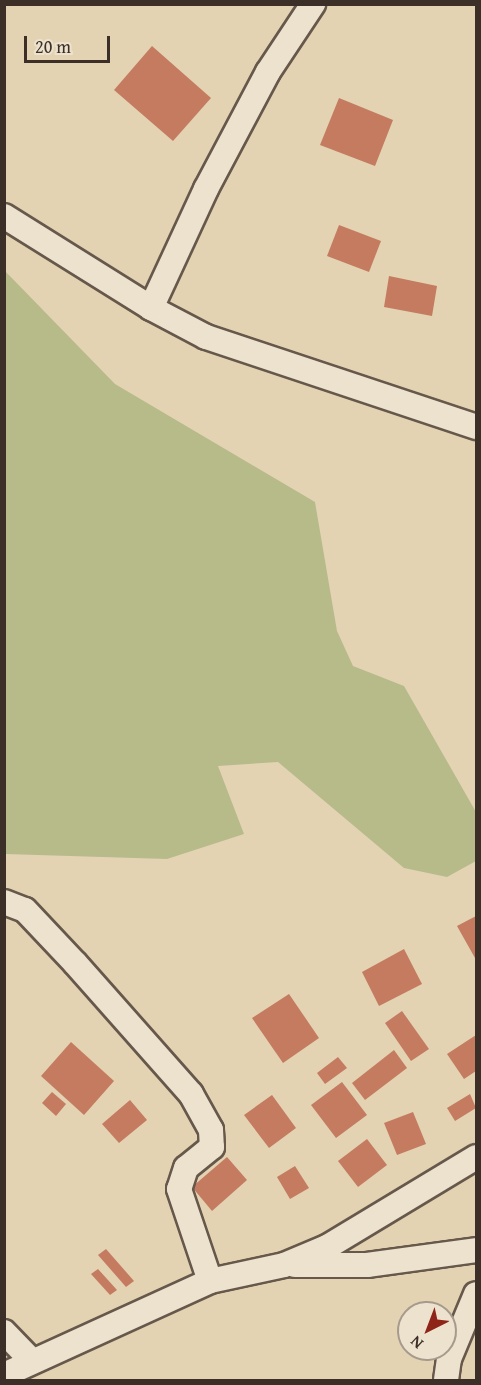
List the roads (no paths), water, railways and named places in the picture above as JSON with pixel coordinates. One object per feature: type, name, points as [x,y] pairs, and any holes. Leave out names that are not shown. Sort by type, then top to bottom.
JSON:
[{"type":"street","points":[[151,308],[247,111],[313,4]]},
{"type":"street","points":[[4,216],[151,308],[206,337],[477,427]]},
{"type":"street","points":[[4,902],[25,910],[75,963],[191,1094],[211,1130],[212,1147],[186,1168],[179,1189],[210,1281]]},
{"type":"street","points":[[4,1375],[210,1281],[284,1264],[374,1223],[477,1157]]},
{"type":"street","points":[[284,1264],[367,1265],[477,1250]]},
{"type":"street","points":[[446,1380],[449,1359],[477,1294]]},
{"type":"street","points":[[4,1332],[32,1361]]}]
